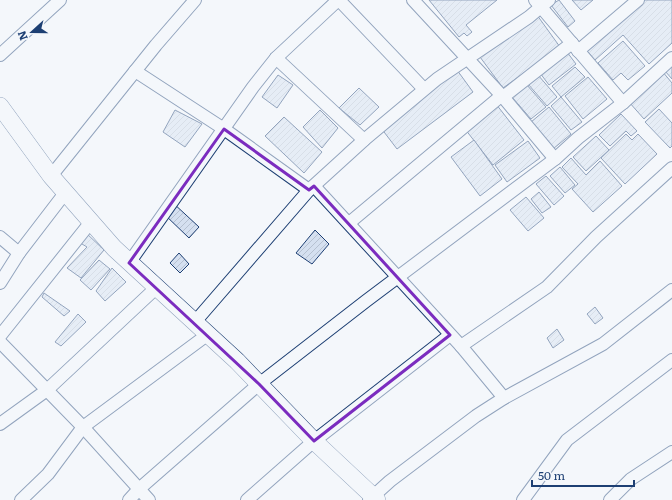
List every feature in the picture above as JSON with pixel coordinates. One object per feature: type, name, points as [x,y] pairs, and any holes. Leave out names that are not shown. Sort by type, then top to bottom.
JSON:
[{"type":"street","points":[[0,55],[60,0]]},
{"type":"street","points":[[51,176],[135,71],[195,0]]},
{"type":"street","points":[[129,263],[253,87],[276,58],[338,0],[424,89]]},
{"type":"street","points":[[413,0],[502,96],[555,159]]},
{"type":"street","points":[[349,223],[502,96],[575,47],[638,0]]},
{"type":"street","points":[[194,323],[312,188],[364,140],[424,89],[529,17],[542,2],[575,47],[623,103]]},
{"type":"street","points":[[276,58],[364,140]]},
{"type":"street","points":[[129,500],[139,489],[259,384],[555,159],[578,138],[623,103],[672,58]]},
{"type":"street","points":[[135,71],[312,188],[349,223],[397,278],[461,346],[504,398]]},
{"type":"street","points":[[0,106],[51,176],[90,222],[129,263],[237,361],[314,441],[373,499],[390,481],[476,416],[504,398],[603,344],[672,290]]},
{"type":"street","points":[[461,346],[547,287],[596,237],[672,168]]},
{"type":"street","points":[[0,283],[19,253],[65,193]]},
{"type":"street","points":[[0,336],[90,222]]},
{"type":"street","points":[[0,237],[19,253]]},
{"type":"street","points":[[0,424],[47,390],[156,288]]},
{"type":"street","points":[[247,500],[314,441],[450,334]]},
{"type":"street","points":[[21,500],[48,474],[83,427],[207,335]]},
{"type":"street","points":[[0,342],[83,427],[149,500]]},
{"type":"street","points":[[523,500],[567,440],[672,360]]},
{"type":"street","points":[[610,500],[631,479],[672,452]]},
{"type":"highlighted area","points":[[224,129],[309,190],[314,186],[450,335],[314,441],[259,384],[129,263]]},
{"type":"building","points":[[429,0],[497,0],[466,25],[472,32],[467,36],[464,33],[459,37]]},
{"type":"building","points":[[559,0],[575,21],[568,27],[551,5]]},
{"type":"building","points":[[572,0],[593,0],[581,10]]},
{"type":"building","points":[[643,0],[672,0],[672,43],[649,64],[623,35],[595,60],[587,51]]},
{"type":"building","points":[[537,15],[560,47],[503,88],[480,57]]},
{"type":"building","points":[[623,41],[645,66],[628,80],[621,73],[613,80],[598,63]]},
{"type":"building","points":[[567,52],[576,64],[549,85],[540,73]]},
{"type":"building","points":[[672,65],[672,79],[665,71]]},
{"type":"building","points":[[575,67],[585,77],[561,97],[552,86]]},
{"type":"building","points":[[457,70],[473,92],[397,149],[381,128]]},
{"type":"building","points":[[662,71],[672,83],[672,93],[644,119],[629,102]]},
{"type":"building","points":[[278,75],[293,85],[277,108],[262,97]]},
{"type":"building","points":[[538,75],[557,97],[547,106],[528,84]]},
{"type":"building","points":[[588,77],[607,99],[583,119],[565,96]]},
{"type":"building","points":[[527,85],[546,107],[531,119],[512,97]]},
{"type":"building","points":[[359,88],[379,107],[360,125],[339,108]]},
{"type":"building","points":[[561,97],[582,122],[571,130],[551,106]]},
{"type":"building","points":[[496,104],[524,140],[493,165],[465,129]]},
{"type":"building","points":[[549,107],[571,134],[553,149],[531,122]]},
{"type":"building","points":[[659,109],[672,123],[672,146],[670,148],[645,122]]},
{"type":"building","points":[[175,110],[202,124],[185,147],[163,132]]},
{"type":"building","points":[[320,110],[338,128],[322,148],[303,127]]},
{"type":"building","points":[[621,114],[637,131],[631,136],[626,131],[610,146],[599,135]]},
{"type":"building","points":[[284,117],[322,152],[304,173],[265,136]]},
{"type":"building","points":[[626,134],[632,140],[638,134],[657,154],[625,184],[601,158]]},
{"type":"building","points":[[596,136],[609,150],[586,171],[573,157]]},
{"type":"building","points":[[474,140],[502,179],[480,196],[451,157]]},
{"type":"building","points":[[528,141],[540,158],[507,182],[495,165]]},
{"type":"building","points":[[571,158],[586,175],[600,161],[622,186],[593,212],[572,189],[578,184],[562,167]]},
{"type":"building","points":[[560,167],[575,185],[565,193],[550,176]]},
{"type":"building","points":[[546,176],[564,196],[554,205],[536,184]]},
{"type":"building","points":[[539,192],[551,207],[542,213],[531,199]]},
{"type":"building","points":[[526,197],[544,218],[528,231],[510,210]]},
{"type":"building","points":[[172,202],[199,227],[189,238],[164,214]]},
{"type":"building","points":[[315,230],[329,244],[312,264],[296,253]]},
{"type":"building","points":[[85,232],[104,250],[81,278],[67,268],[87,247],[77,241]]},
{"type":"building","points":[[179,253],[189,264],[180,273],[170,263]]},
{"type":"building","points":[[99,260],[110,269],[91,290],[80,280]]},
{"type":"building","points":[[112,268],[126,282],[105,301],[96,291]]},
{"type":"building","points":[[44,293],[70,311],[64,316],[42,297]]},
{"type":"building","points":[[595,307],[603,318],[595,324],[587,314]]},
{"type":"building","points":[[78,314],[86,322],[61,346],[55,342]]},
{"type":"building","points":[[557,329],[564,340],[553,348],[547,338]]}]
